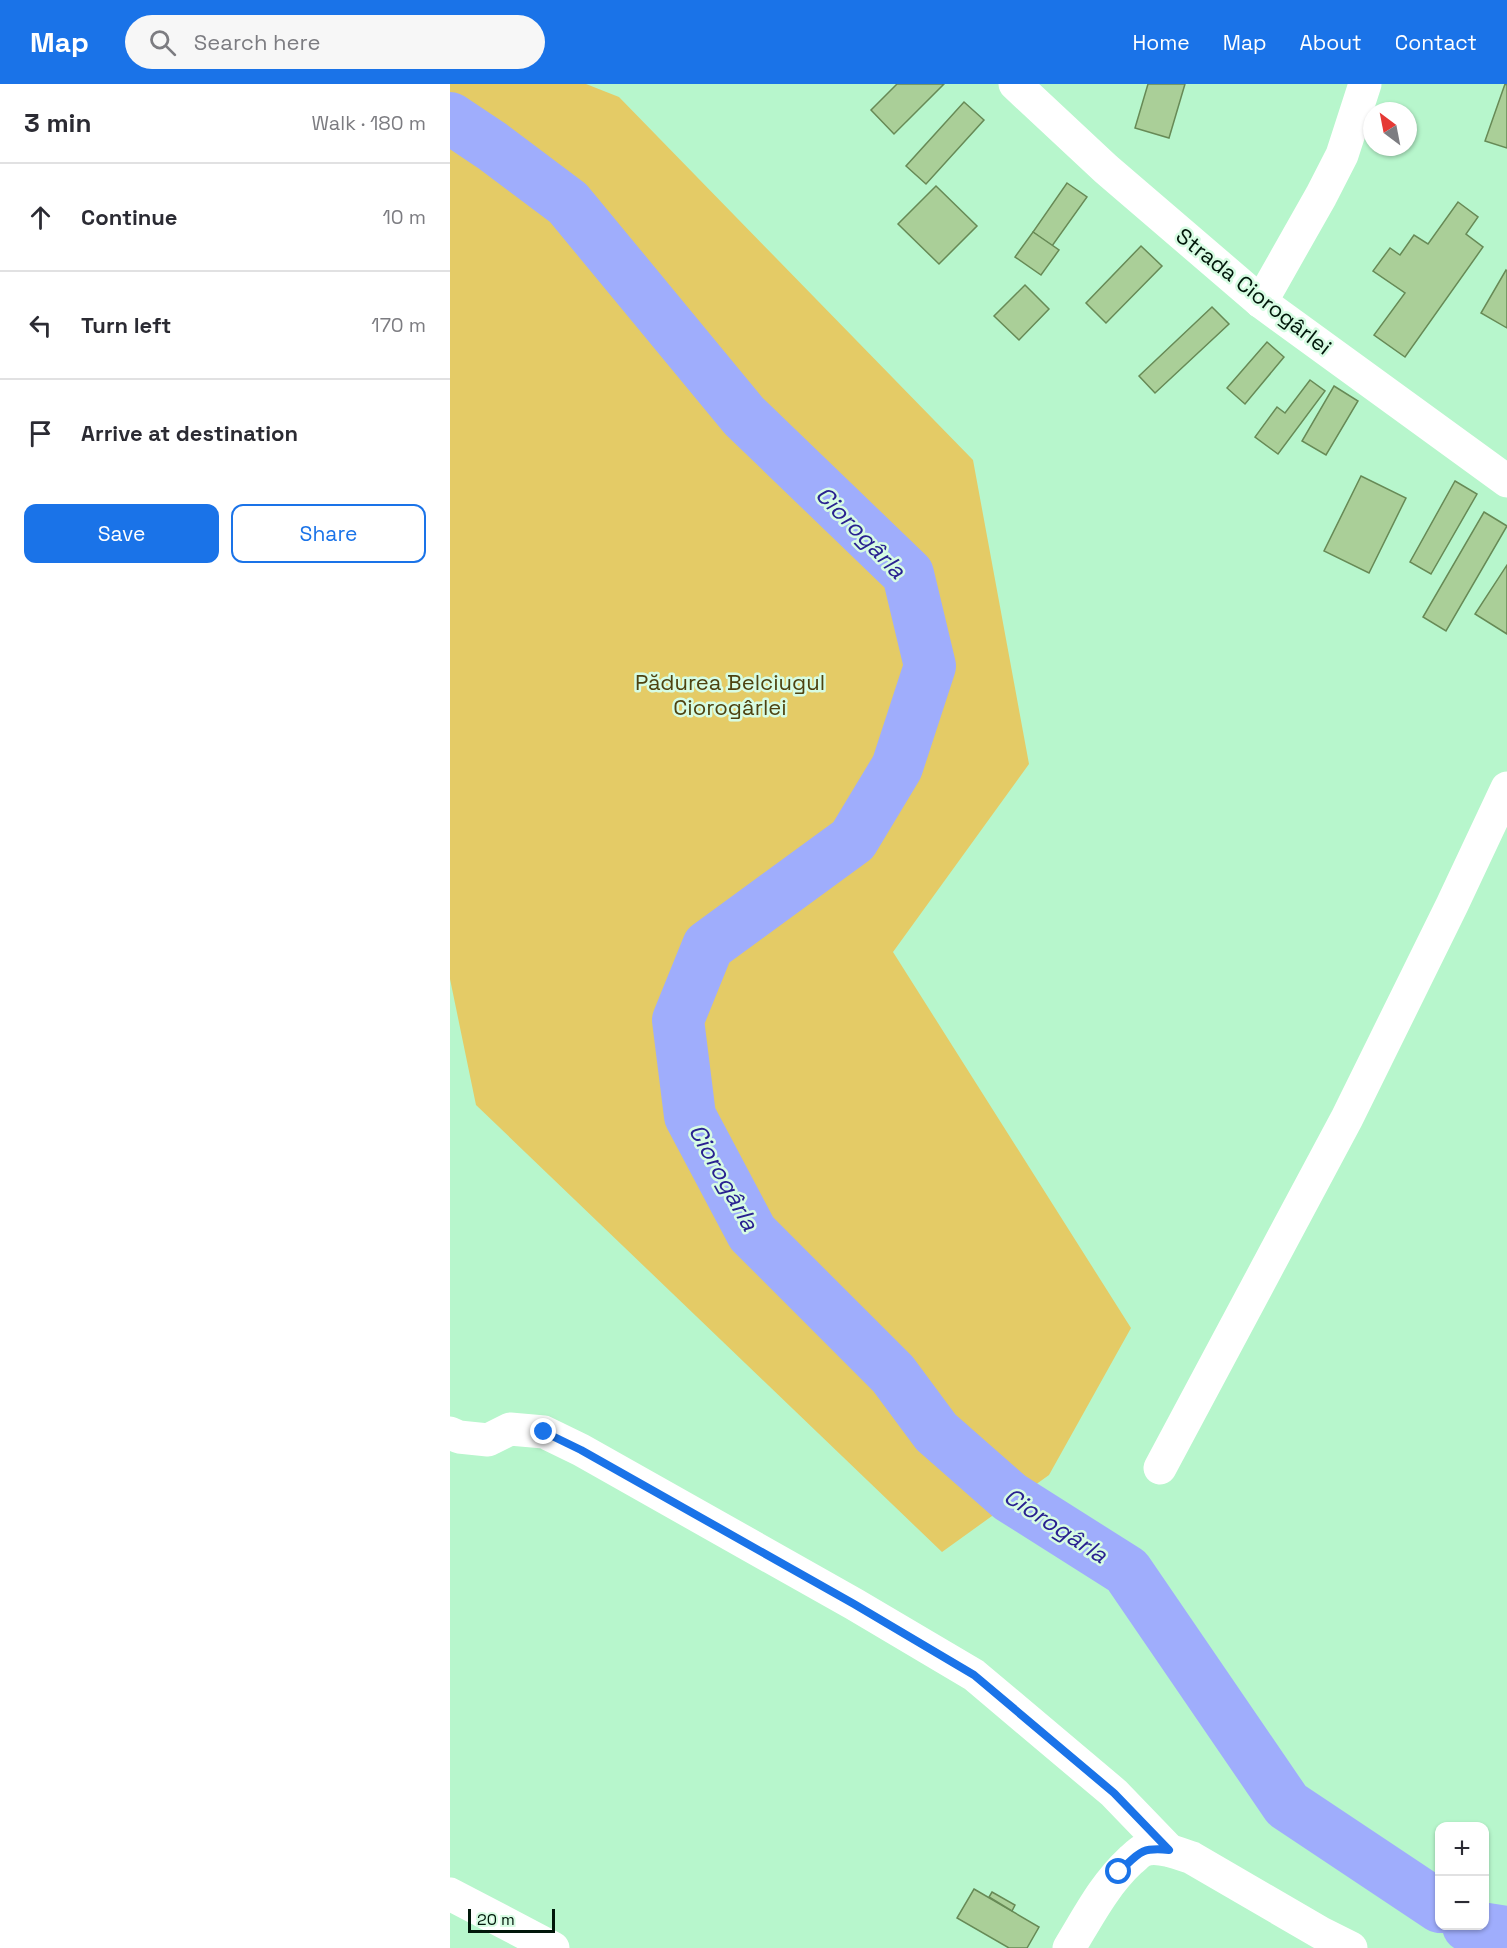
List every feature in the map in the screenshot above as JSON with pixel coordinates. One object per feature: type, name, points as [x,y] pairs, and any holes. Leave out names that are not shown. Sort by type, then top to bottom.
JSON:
[{"type":"street","name":"Strada Ciorogârlei","points":[[1015,84],[1106,169],[1261,302],[1505,474]]},
{"type":"street","points":[[1261,302],[1322,196],[1342,155],[1365,84]]},
{"type":"street","points":[[1160,1468],[1347,1118],[1507,788]]},
{"type":"street","points":[[450,1433],[459,1437],[488,1440],[510,1429],[544,1432],[581,1450],[854,1604],[974,1675],[1114,1793],[1169,1850]]},
{"type":"street","points":[[1069,1948],[1099,1898],[1119,1872],[1141,1851],[1154,1849],[1169,1850],[1210,1867],[1321,1933],[1351,1948]]},
{"type":"street","points":[[450,1894],[553,1948]]},
{"type":"green space","name":"Pădurea Belciugul Ciorogârlei","points":[[450,84],[586,84],[619,97],[973,460],[1029,764],[893,952],[1131,1328],[1049,1475],[942,1552],[476,1105],[450,979]]},
{"type":"building","points":[[897,84],[944,84],[894,134],[871,110]]},
{"type":"building","points":[[1148,84],[1185,84],[1169,138],[1135,128]]},
{"type":"building","points":[[1505,84],[1507,85],[1507,148],[1485,141]]},
{"type":"building","points":[[964,102],[984,120],[926,184],[906,166]]},
{"type":"building","points":[[1067,183],[1087,197],[1052,246],[1033,232]]},
{"type":"building","points":[[936,186],[977,226],[939,264],[898,224]]},
{"type":"building","points":[[1458,202],[1478,217],[1466,234],[1483,247],[1405,357],[1374,335],[1405,293],[1373,271],[1390,248],[1400,255],[1414,235],[1428,244]]},
{"type":"building","points":[[1033,232],[1059,250],[1041,275],[1015,257]]},
{"type":"building","points":[[1141,246],[1162,266],[1106,323],[1086,303]]},
{"type":"building","points":[[1507,271],[1507,328],[1481,313]]},
{"type":"building","points":[[1025,285],[1049,309],[1019,340],[994,316]]},
{"type":"building","points":[[1212,307],[1229,324],[1155,393],[1139,376]]},
{"type":"building","points":[[1267,342],[1284,357],[1245,404],[1227,388]]},
{"type":"building","points":[[1310,380],[1325,391],[1278,454],[1255,437],[1277,407],[1285,413]]},
{"type":"building","points":[[1334,386],[1358,401],[1326,455],[1302,441]]},
{"type":"building","points":[[1361,476],[1406,498],[1369,573],[1324,551]]},
{"type":"building","points":[[1455,481],[1477,494],[1431,574],[1410,562]]},
{"type":"building","points":[[1484,512],[1507,526],[1446,631],[1423,617]]},
{"type":"building","points":[[1507,565],[1507,634],[1475,614]]},
{"type":"building","points":[[974,1889],[1039,1927],[1027,1948],[1009,1948],[957,1918]]},
{"type":"building","points":[[992,1892],[1015,1905],[1012,1911],[989,1897]]},
{"type":"waterway","name":"Ciorogârla","points":[[450,118],[492,146],[568,203],[744,416],[908,574],[930,666],[897,767],[853,840],[708,946],[678,1020],[690,1116],[752,1233],[893,1374],[936,1432],[1010,1497],[1127,1571],[1287,1805],[1435,1904]]},
{"type":"waterway","name":"Ciorogârla","points":[[1489,1929],[1507,1932]]},
{"type":"route","points":[[544,1432],[581,1450],[854,1604],[974,1675],[1114,1793],[1169,1850],[1141,1851],[1119,1872]]}]
